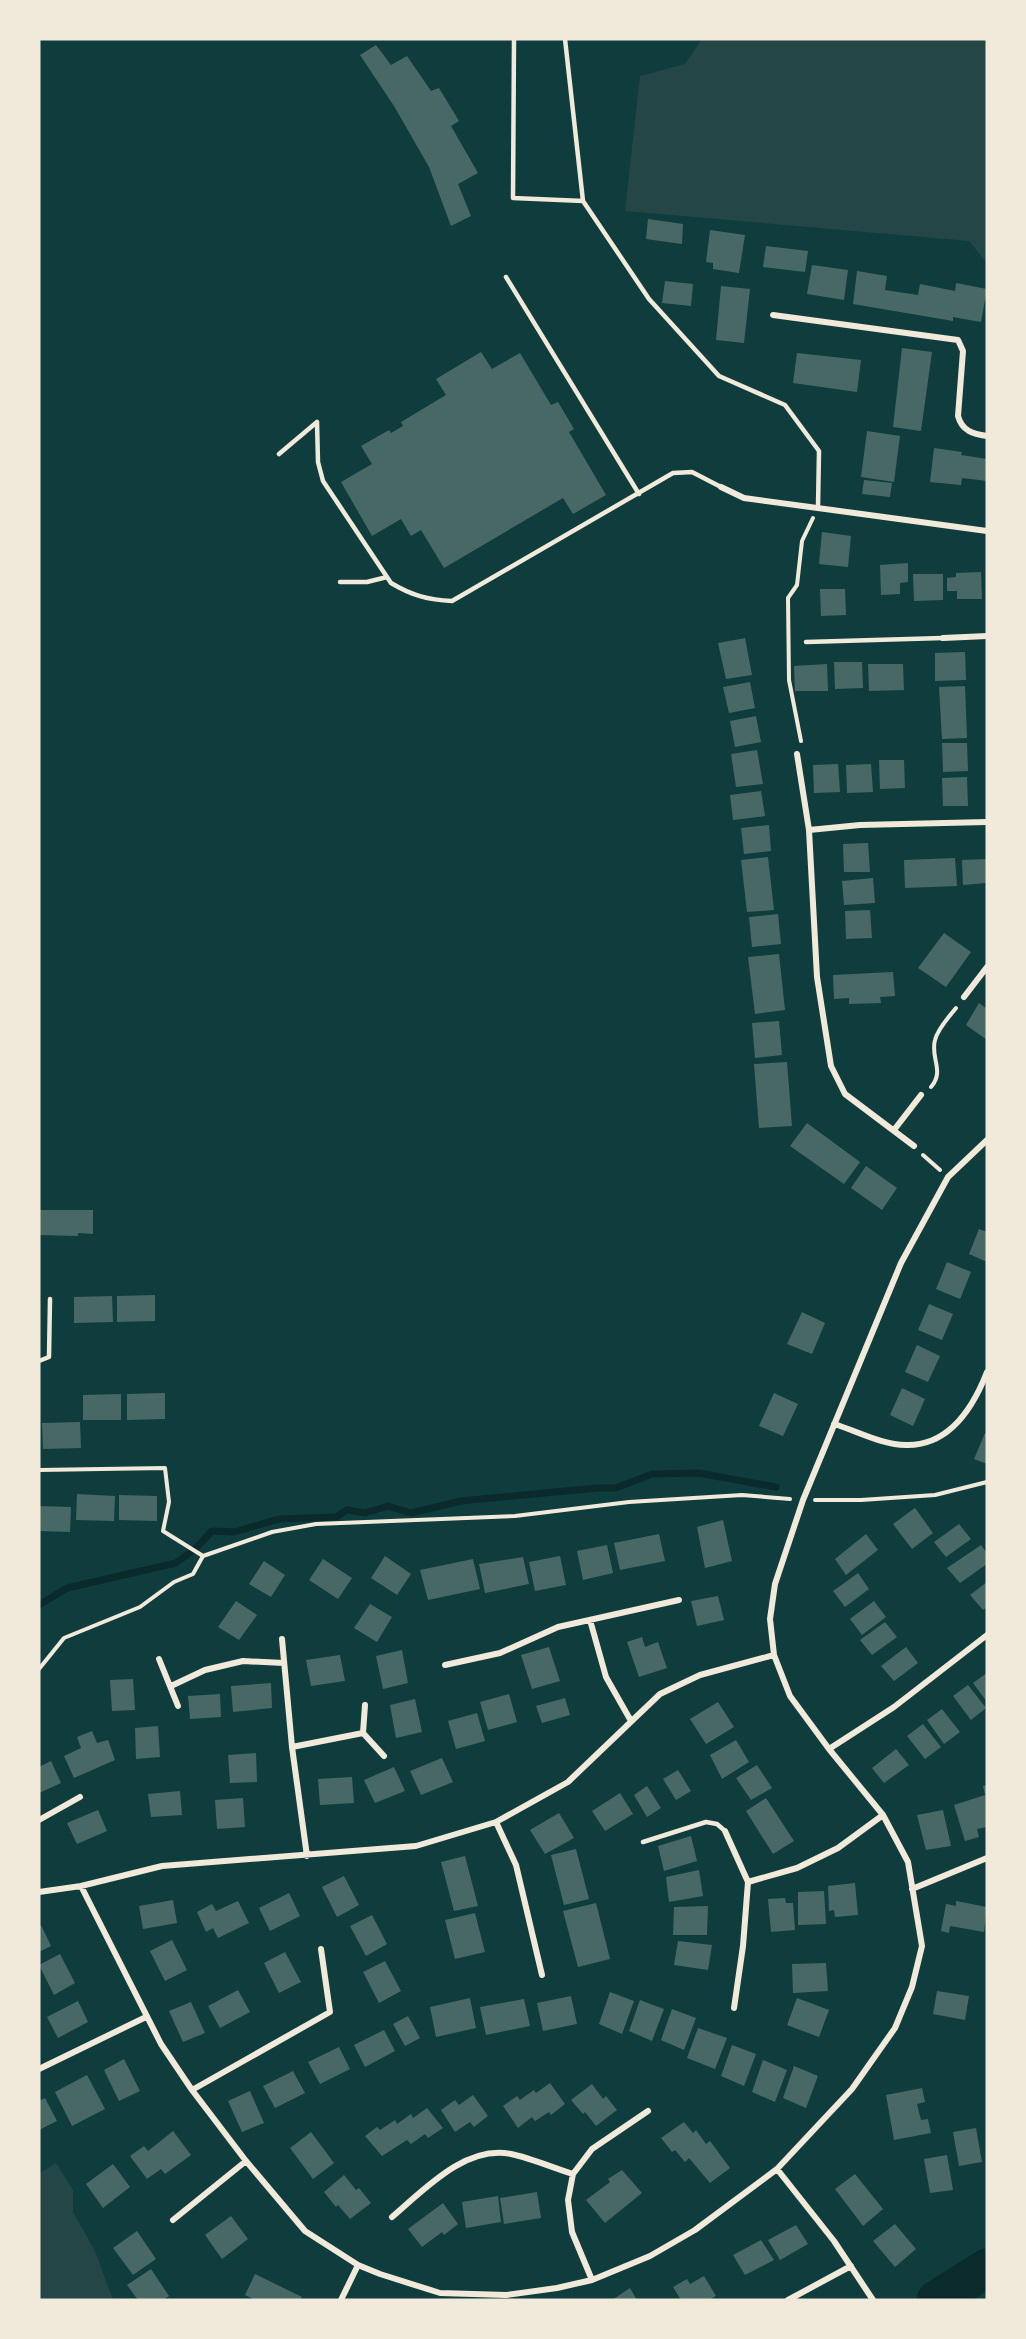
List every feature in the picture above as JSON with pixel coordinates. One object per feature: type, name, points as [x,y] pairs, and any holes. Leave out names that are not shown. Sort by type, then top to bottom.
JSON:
[{"type":"street","points":[[773,315],[958,340],[963,351],[958,416],[960,423],[970,433],[987,436]]},
{"type":"street","points":[[721,487],[744,498],[987,531]]},
{"type":"street","points":[[943,638],[987,636]]},
{"type":"street","points":[[797,754],[809,830],[817,977],[831,1066],[845,1094],[914,1146]]},
{"type":"street","points":[[809,830],[860,825],[957,825],[987,822]]},
{"type":"street","points":[[964,997],[987,967]]},
{"type":"street","points":[[894,1130],[921,1095]]},
{"type":"street","points":[[81,1886],[146,2017],[192,2090],[246,2161],[305,2231],[358,2265],[440,2293],[506,2298],[592,2280],[650,2256],[695,2230],[777,2169],[852,2089],[895,2028],[912,1988],[922,1946],[908,1862],[883,1815],[829,1749],[790,1696],[774,1655],[771,1619],[775,1584],[803,1500],[900,1263],[948,1177],[987,1140]]},
{"type":"street","points":[[834,1424],[885,1441],[905,1445],[928,1443],[946,1434],[960,1419],[972,1402],[987,1372]]},
{"type":"street","points":[[445,1665],[500,1653],[558,1627],[679,1600]]},
{"type":"street","points":[[590,1620],[606,1677],[631,1721]]},
{"type":"street","points":[[829,1749],[894,1707],[987,1635]]},
{"type":"street","points":[[282,1639],[292,1747],[307,1856]]},
{"type":"street","points":[[39,1892],[81,1886],[162,1866],[416,1846],[496,1822],[568,1782],[660,1694],[700,1675],[774,1655]]},
{"type":"street","points":[[159,1659],[178,1706]]},
{"type":"street","points":[[171,1686],[205,1670],[243,1661],[284,1663]]},
{"type":"street","points":[[365,1705],[363,1733],[384,1756]]},
{"type":"street","points":[[292,1747],[363,1733]]},
{"type":"street","points":[[39,1820],[80,1797]]},
{"type":"street","points":[[748,1882],[797,1868],[838,1848],[883,1815]]},
{"type":"street","points":[[496,1822],[516,1865],[542,1975]]},
{"type":"street","points":[[725,1831],[748,1882],[743,1946],[734,2008]]},
{"type":"street","points":[[912,1889],[987,1858]]},
{"type":"street","points":[[192,2090],[330,2012],[321,1949]]},
{"type":"street","points":[[39,2069],[146,2017]]},
{"type":"street","points":[[592,2280],[572,2232],[568,2200],[573,2174],[592,2149],[648,2111]]},
{"type":"street","points":[[392,2217],[451,2169],[484,2153],[511,2154],[573,2174]]},
{"type":"street","points":[[173,2220],[246,2161]]},
{"type":"street","points":[[777,2169],[834,2241],[873,2300]]},
{"type":"street","points":[[341,2300],[358,2265]]},
{"type":"street","points":[[788,2300],[851,2266]]},
{"type":"lane","points":[[514,39],[513,198],[584,201]]},
{"type":"lane","points":[[565,39],[584,201],[649,299],[719,376],[785,405],[819,451],[818,507]]},
{"type":"lane","points":[[506,277],[639,494]]},
{"type":"lane","points":[[279,454],[317,422],[318,462],[322,481],[391,583],[408,593],[431,600],[452,601],[674,473],[692,472],[721,487]]},
{"type":"lane","points":[[340,582],[367,582],[387,577]]},
{"type":"lane","points":[[806,642],[943,638]]},
{"type":"lane","points":[[39,1361],[49,1357],[50,1299]]},
{"type":"lane","points":[[643,1842],[706,1822],[717,1824],[725,1831]]},
{"type":"path","points":[[797,754],[803,749],[789,680],[788,598],[797,585],[802,541],[818,507]]},
{"type":"path","points":[[921,1095],[933,1084],[938,1073],[939,1066],[934,1054],[935,1040],[964,997]]},
{"type":"path","points":[[39,1470],[165,1468],[169,1502],[164,1531],[203,1556]]},
{"type":"path","points":[[39,1669],[64,1638],[140,1607],[174,1582],[193,1574],[203,1556],[272,1532],[316,1524],[515,1516],[629,1502],[742,1495],[803,1500],[861,1500],[935,1495],[987,1482]]},
{"type":"shaded area","points":[[702,39],[987,39],[987,263],[969,241],[625,211],[640,76],[685,64]]},
{"type":"shaded area","points":[[56,2163],[73,2190],[73,2212],[95,2251],[113,2300],[39,2300],[39,2174]]},
{"type":"building","points":[[376,45],[391,65],[407,56],[431,91],[439,88],[459,121],[451,126],[478,173],[458,184],[471,216],[451,226],[429,167],[394,106],[360,55]]},
{"type":"building","points":[[648,219],[683,224],[682,244],[646,239]]},
{"type":"building","points":[[710,230],[745,235],[739,273],[713,269],[713,263],[706,262]]},
{"type":"building","points":[[766,246],[808,251],[805,272],[763,267]]},
{"type":"building","points":[[812,265],[848,270],[844,300],[807,294]]},
{"type":"building","points":[[857,271],[887,276],[885,290],[918,295],[920,284],[955,291],[956,283],[987,289],[981,322],[953,317],[953,321],[853,304]]},
{"type":"building","points":[[665,281],[693,284],[691,306],[662,303]]},
{"type":"building","points":[[721,286],[750,289],[744,343],[716,340]]},
{"type":"building","points":[[902,348],[932,352],[921,431],[893,427]]},
{"type":"building","points":[[481,352],[492,369],[520,353],[551,405],[558,402],[574,429],[569,432],[606,495],[573,514],[563,498],[444,568],[421,530],[411,536],[401,519],[372,536],[341,482],[372,464],[361,446],[389,430],[391,433],[403,426],[401,422],[446,395],[436,379]]},
{"type":"building","points":[[797,353],[861,360],[857,392],[793,383]]},
{"type":"building","points":[[867,431],[900,436],[894,482],[861,477]]},
{"type":"building","points":[[934,448],[987,459],[987,481],[962,478],[961,485],[930,482]]},
{"type":"building","points":[[864,480],[892,483],[890,497],[862,494]]},
{"type":"building","points":[[822,532],[851,536],[848,567],[819,564]]},
{"type":"building","points":[[908,563],[908,582],[900,583],[900,594],[881,595],[880,565]]},
{"type":"building","points":[[981,572],[982,599],[957,599],[957,591],[947,591],[947,578],[956,577],[956,573]]},
{"type":"building","points":[[913,574],[943,574],[943,600],[914,601]]},
{"type":"building","points":[[820,589],[845,589],[846,615],[821,616]]},
{"type":"building","points":[[745,638],[752,675],[726,679],[718,643]]},
{"type":"building","points":[[965,652],[966,680],[935,681],[935,653]]},
{"type":"building","points":[[834,662],[862,662],[863,688],[835,689]]},
{"type":"building","points":[[827,664],[828,691],[795,691],[794,666]]},
{"type":"building","points":[[868,664],[903,664],[904,690],[869,691]]},
{"type":"building","points":[[750,682],[755,708],[729,713],[723,687]]},
{"type":"building","points":[[965,686],[967,738],[942,739],[939,687]]},
{"type":"building","points":[[756,716],[761,742],[735,747],[730,721]]},
{"type":"building","points":[[942,743],[967,743],[968,771],[943,772]]},
{"type":"building","points":[[757,750],[763,784],[736,787],[731,754]]},
{"type":"building","points":[[879,760],[904,760],[905,788],[880,789]]},
{"type":"building","points":[[838,764],[840,792],[814,793],[813,765]]},
{"type":"building","points":[[871,764],[873,792],[847,793],[846,765]]},
{"type":"building","points":[[967,777],[968,806],[943,806],[942,778]]},
{"type":"building","points":[[761,791],[765,816],[733,820],[730,795]]},
{"type":"building","points":[[769,825],[771,851],[744,854],[741,828]]},
{"type":"building","points":[[868,843],[870,872],[844,872],[843,844]]},
{"type":"building","points":[[768,857],[774,910],[747,912],[741,860]]},
{"type":"building","points":[[955,858],[957,886],[905,888],[904,860]]},
{"type":"building","points":[[987,859],[987,883],[963,885],[962,860]]},
{"type":"building","points":[[873,878],[875,903],[844,905],[842,881]]},
{"type":"building","points":[[870,910],[872,938],[846,939],[845,911]]},
{"type":"building","points":[[778,914],[781,944],[752,947],[749,917]]},
{"type":"building","points":[[944,933],[971,952],[946,987],[918,968]]},
{"type":"building","points":[[779,954],[785,1010],[755,1014],[748,957]]},
{"type":"building","points":[[893,972],[895,996],[880,997],[881,1003],[849,1004],[849,998],[834,999],[833,975]]},
{"type":"building","points":[[979,1003],[987,1009],[987,1040],[966,1025]]},
{"type":"building","points":[[779,1021],[782,1055],[755,1058],[752,1023]]},
{"type":"building","points":[[787,1062],[792,1126],[759,1128],[754,1064]]},
{"type":"building","points":[[807,1123],[860,1162],[844,1184],[790,1146]]},
{"type":"building","points":[[866,1166],[897,1188],[882,1210],[851,1188]]},
{"type":"building","points":[[39,1210],[93,1210],[93,1234],[39,1235]]},
{"type":"building","points":[[979,1229],[987,1232],[987,1262],[969,1254]]},
{"type":"building","points":[[947,1262],[971,1272],[960,1299],[936,1289]]},
{"type":"building","points":[[155,1295],[155,1321],[117,1322],[117,1296]]},
{"type":"building","points":[[112,1296],[113,1322],[74,1323],[74,1297]]},
{"type":"building","points":[[929,1304],[953,1314],[942,1340],[918,1330]]},
{"type":"building","points":[[802,1312],[825,1323],[812,1354],[787,1344]]},
{"type":"building","points":[[917,1345],[940,1356],[928,1382],[905,1372]]},
{"type":"building","points":[[902,1388],[925,1399],[913,1426],[890,1415]]},
{"type":"building","points":[[165,1393],[165,1419],[127,1420],[127,1394]]},
{"type":"building","points":[[774,1393],[798,1404],[783,1436],[759,1426]]},
{"type":"building","points":[[121,1394],[121,1420],[83,1420],[83,1395]]},
{"type":"building","points":[[80,1422],[81,1448],[43,1449],[42,1423]]},
{"type":"building","points":[[985,1433],[987,1434],[987,1464],[974,1459]]},
{"type":"building","points":[[77,1494],[115,1496],[114,1521],[76,1520]]},
{"type":"building","points":[[119,1495],[157,1496],[157,1521],[119,1520]]},
{"type":"building","points":[[39,1506],[71,1507],[70,1532],[39,1531]]},
{"type":"building","points":[[915,1508],[933,1533],[912,1549],[893,1524]]},
{"type":"building","points":[[723,1520],[732,1561],[705,1568],[697,1527]]},
{"type":"building","points":[[959,1524],[971,1539],[946,1557],[934,1542]]},
{"type":"building","points":[[659,1534],[665,1561],[620,1570],[614,1543]]},
{"type":"building","points":[[866,1534],[878,1550],[846,1575],[835,1559]]},
{"type":"building","points":[[607,1545],[613,1573],[583,1580],[577,1551]]},
{"type":"building","points":[[981,1545],[987,1553],[987,1564],[960,1583],[947,1568]]},
{"type":"building","points":[[385,1556],[411,1574],[397,1595],[371,1578]]},
{"type":"building","points":[[560,1556],[566,1585],[535,1591],[529,1562]]},
{"type":"building","points":[[523,1557],[529,1584],[485,1593],[479,1564]]},
{"type":"building","points":[[323,1559],[352,1578],[338,1599],[309,1580]]},
{"type":"building","points":[[473,1559],[480,1589],[428,1600],[420,1570]]},
{"type":"building","points":[[264,1561],[285,1575],[271,1597],[249,1584]]},
{"type":"building","points":[[858,1573],[869,1589],[845,1607],[833,1591]]},
{"type":"building","points":[[987,1582],[987,1607],[983,1610],[970,1595]]},
{"type":"building","points":[[718,1596],[724,1620],[697,1626],[691,1601]]},
{"type":"building","points":[[236,1601],[257,1615],[239,1640],[218,1627]]},
{"type":"building","points":[[874,1601],[886,1617],[862,1635],[850,1619]]},
{"type":"building","points":[[370,1604],[392,1617],[377,1642],[354,1628]]},
{"type":"building","points":[[885,1622],[897,1637],[872,1655],[860,1640]]},
{"type":"building","points":[[642,1637],[645,1647],[658,1642],[667,1668],[639,1677],[627,1642]]},
{"type":"building","points":[[549,1647],[560,1681],[532,1689],[521,1655]]},
{"type":"building","points":[[906,1647],[918,1663],[894,1681],[881,1666]]},
{"type":"building","points":[[402,1650],[408,1683],[383,1689],[376,1656]]},
{"type":"building","points":[[340,1655],[345,1681],[311,1686],[306,1660]]},
{"type":"building","points":[[987,1673],[987,1702],[973,1683]]},
{"type":"building","points":[[133,1679],[135,1710],[112,1711],[110,1680]]},
{"type":"building","points":[[271,1683],[272,1708],[233,1712],[231,1686]]},
{"type":"building","points":[[968,1685],[986,1708],[971,1720],[953,1696]]},
{"type":"building","points":[[220,1694],[221,1717],[190,1719],[188,1696]]},
{"type":"building","points":[[509,1694],[517,1722],[488,1730],[480,1702]]},
{"type":"building","points":[[565,1698],[570,1715],[542,1723],[536,1706]]},
{"type":"building","points":[[415,1699],[422,1732],[396,1738],[390,1705]]},
{"type":"building","points":[[718,1702],[734,1727],[706,1744],[690,1719]]},
{"type":"building","points":[[942,1709],[960,1732],[944,1744],[927,1720]]},
{"type":"building","points":[[477,1713],[485,1741],[456,1749],[448,1721]]},
{"type":"building","points":[[923,1724],[941,1747],[925,1759],[907,1736]]},
{"type":"building","points":[[158,1726],[160,1757],[136,1759],[135,1728]]},
{"type":"building","points":[[92,1731],[97,1743],[108,1740],[115,1760],[74,1778],[64,1756],[81,1748],[77,1737]]},
{"type":"building","points":[[736,1740],[749,1762],[722,1779],[710,1755]]},
{"type":"building","points":[[896,1749],[909,1765],[884,1783],[872,1768]]},
{"type":"building","points":[[256,1753],[257,1782],[230,1783],[228,1755]]},
{"type":"building","points":[[442,1758],[453,1782],[421,1795],[410,1771]]},
{"type":"building","points":[[51,1761],[61,1783],[39,1793],[39,1767]]},
{"type":"building","points":[[757,1765],[772,1788],[751,1800],[736,1778]]},
{"type":"building","points":[[394,1767],[405,1791],[375,1803],[364,1780]]},
{"type":"building","points":[[678,1770],[691,1791],[676,1800],[663,1779]]},
{"type":"building","points":[[352,1777],[354,1803],[320,1805],[318,1779]]},
{"type":"building","points":[[987,1785],[987,1827],[977,1829],[979,1837],[965,1841],[954,1805],[985,1795],[983,1786]]},
{"type":"building","points":[[647,1786],[661,1808],[647,1817],[634,1795]]},
{"type":"building","points":[[180,1791],[182,1815],[151,1817],[148,1794]]},
{"type":"building","points":[[620,1793],[633,1814],[605,1831],[592,1811]]},
{"type":"building","points":[[243,1798],[245,1827],[217,1829],[215,1800]]},
{"type":"building","points":[[766,1798],[794,1841],[773,1854],[746,1811]]},
{"type":"building","points":[[98,1810],[107,1831],[77,1844],[67,1823]]},
{"type":"building","points":[[943,1810],[951,1846],[926,1850],[917,1815]]},
{"type":"building","points":[[559,1813],[574,1838],[545,1854],[530,1830]]},
{"type":"building","points":[[691,1836],[697,1861],[664,1871],[658,1846]]},
{"type":"building","points":[[576,1849],[589,1899],[564,1905],[551,1855]]},
{"type":"building","points":[[465,1856],[478,1906],[454,1911],[441,1862]]},
{"type":"building","points":[[699,1870],[703,1896],[669,1902],[666,1877]]},
{"type":"building","points":[[344,1876],[359,1905],[337,1917],[322,1887]]},
{"type":"building","points":[[855,1883],[858,1915],[835,1917],[834,1910],[829,1911],[828,1886]]},
{"type":"building","points":[[824,1891],[826,1924],[798,1925],[798,1892]]},
{"type":"building","points":[[289,1893],[300,1916],[270,1931],[259,1908]]},
{"type":"building","points":[[785,1898],[786,1903],[793,1903],[795,1930],[771,1932],[768,1899]]},
{"type":"building","points":[[173,1900],[177,1923],[143,1929],[139,1906]]},
{"type":"building","points":[[238,1901],[249,1923],[218,1938],[213,1928],[206,1932],[197,1912],[212,1904],[216,1911]]},
{"type":"building","points":[[956,1901],[987,1907],[984,1932],[950,1926],[949,1933],[941,1931],[946,1904],[956,1906]]},
{"type":"building","points":[[596,1903],[610,1959],[578,1967],[563,1911]]},
{"type":"building","points":[[708,1906],[707,1935],[673,1935],[674,1907]]},
{"type":"building","points":[[475,1913],[485,1952],[455,1959],[445,1920]]},
{"type":"building","points":[[372,1915],[387,1944],[366,1956],[350,1926]]},
{"type":"building","points":[[41,1925],[51,1946],[39,1952],[39,1926]]},
{"type":"building","points":[[172,1940],[187,1970],[165,1981],[150,1951]]},
{"type":"building","points":[[678,1941],[712,1945],[708,1970],[674,1965]]},
{"type":"building","points":[[285,1952],[301,1982],[279,1993],[264,1963]]},
{"type":"building","points":[[60,1954],[75,1983],[54,1995],[39,1965]]},
{"type":"building","points":[[385,1961],[401,1991],[379,2003],[363,1972]]},
{"type":"building","points":[[826,1963],[828,1991],[793,1993],[792,1964]]},
{"type":"building","points":[[238,1990],[250,2012],[220,2028],[208,2006]]},
{"type":"building","points":[[937,1991],[969,1996],[965,2020],[933,2014]]},
{"type":"building","points":[[610,1992],[634,2001],[622,2034],[599,2024]]},
{"type":"building","points":[[571,1996],[577,2024],[543,2031],[537,2003]]},
{"type":"building","points":[[470,1998],[476,2028],[436,2037],[430,2007]]},
{"type":"building","points":[[797,1998],[829,2010],[819,2037],[787,2025]]},
{"type":"building","points":[[524,1999],[530,2026],[486,2035],[480,2007]]},
{"type":"building","points":[[640,2000],[664,2009],[652,2041],[629,2031]]},
{"type":"building","points":[[78,2001],[88,2022],[58,2038],[47,2017]]},
{"type":"building","points":[[191,2002],[205,2033],[183,2042],[169,2011]]},
{"type":"building","points":[[672,2009],[696,2018],[684,2050],[661,2040]]},
{"type":"building","points":[[408,2016],[420,2038],[405,2046],[393,2024]]},
{"type":"building","points":[[698,2028],[727,2038],[715,2069],[687,2058]]},
{"type":"building","points":[[384,2030],[395,2051],[365,2067],[354,2045]]},
{"type":"building","points":[[732,2045],[756,2054],[744,2086],[721,2076]]},
{"type":"building","points":[[339,2047],[350,2069],[320,2084],[308,2062]]},
{"type":"building","points":[[124,2059],[140,2091],[119,2101],[104,2070]]},
{"type":"building","points":[[763,2060],[787,2070],[775,2102],[752,2092]]},
{"type":"building","points":[[794,2066],[818,2076],[806,2108],[783,2098]]},
{"type":"building","points":[[293,2071],[305,2093],[275,2108],[263,2086]]},
{"type":"building","points":[[87,2075],[105,2109],[72,2126],[55,2092]]},
{"type":"building","points":[[550,2083],[565,2104],[551,2115],[549,2112],[535,2121],[532,2117],[518,2128],[503,2106],[517,2096],[520,2100],[534,2090],[536,2093]]},
{"type":"building","points":[[592,2084],[603,2099],[606,2096],[617,2110],[596,2126],[571,2100]]},
{"type":"building","points":[[922,2088],[925,2102],[917,2104],[921,2120],[928,2119],[931,2133],[894,2140],[886,2095]]},
{"type":"building","points":[[250,2091],[264,2123],[242,2132],[228,2101]]},
{"type":"building","points":[[473,2095],[488,2116],[474,2127],[470,2122],[455,2132],[441,2110],[455,2100],[459,2105]]},
{"type":"building","points":[[45,2098],[57,2121],[39,2130],[39,2101]]},
{"type":"building","points":[[427,2108],[443,2128],[428,2138],[425,2134],[411,2144],[407,2140],[382,2156],[365,2136],[377,2127],[380,2130],[395,2120],[397,2124],[411,2114],[413,2118]]},
{"type":"building","points":[[684,2122],[693,2133],[696,2130],[706,2144],[710,2141],[730,2168],[710,2183],[689,2158],[685,2162],[675,2150],[672,2152],[661,2138]]},
{"type":"building","points":[[976,2128],[982,2162],[959,2166],[953,2132]]},
{"type":"building","points":[[173,2131],[191,2155],[165,2174],[161,2169],[147,2179],[130,2156],[144,2146],[148,2151]]},
{"type":"building","points":[[311,2132],[334,2163],[313,2179],[290,2148]]},
{"type":"building","points":[[947,2155],[953,2190],[930,2193],[924,2159]]},
{"type":"building","points":[[113,2164],[130,2187],[103,2208],[86,2184]]},
{"type":"building","points":[[622,2170],[642,2193],[605,2223],[586,2200],[610,2182],[608,2179]]},
{"type":"building","points":[[855,2174],[883,2209],[863,2226],[835,2189]]},
{"type":"building","points":[[344,2175],[371,2203],[350,2219],[324,2192]]},
{"type":"building","points":[[537,2192],[541,2218],[504,2224],[500,2198]]},
{"type":"building","points":[[498,2196],[501,2222],[466,2228],[462,2202]]},
{"type":"building","points":[[443,2203],[458,2224],[444,2235],[442,2232],[422,2247],[408,2229]]},
{"type":"building","points":[[231,2216],[248,2239],[222,2259],[205,2235]]},
{"type":"building","points":[[895,2224],[916,2249],[895,2267],[873,2241]]},
{"type":"building","points":[[796,2225],[808,2244],[780,2260],[768,2240]]},
{"type":"building","points":[[137,2231],[156,2259],[133,2275],[113,2248]]},
{"type":"building","points":[[761,2240],[774,2260],[745,2275],[733,2255]]},
{"type":"building","points":[[151,2269],[169,2296],[163,2300],[138,2300],[127,2285]]},
{"type":"building","points":[[255,2274],[302,2297],[300,2300],[255,2300],[245,2295]]},
{"type":"building","points":[[704,2276],[716,2296],[709,2300],[681,2300],[673,2287],[687,2279],[690,2284]]},
{"type":"building","points":[[630,2288],[637,2300],[612,2300]]},
{"type":"waterway","points":[[39,1605],[67,1588],[176,1563],[196,1548],[212,1531],[234,1532],[279,1519],[336,1517],[347,1510],[365,1513],[388,1506],[411,1513],[461,1501],[616,1488],[652,1474],[698,1473],[776,1487]]},
{"type":"waterway","points":[[936,2300],[987,2268]]}]
